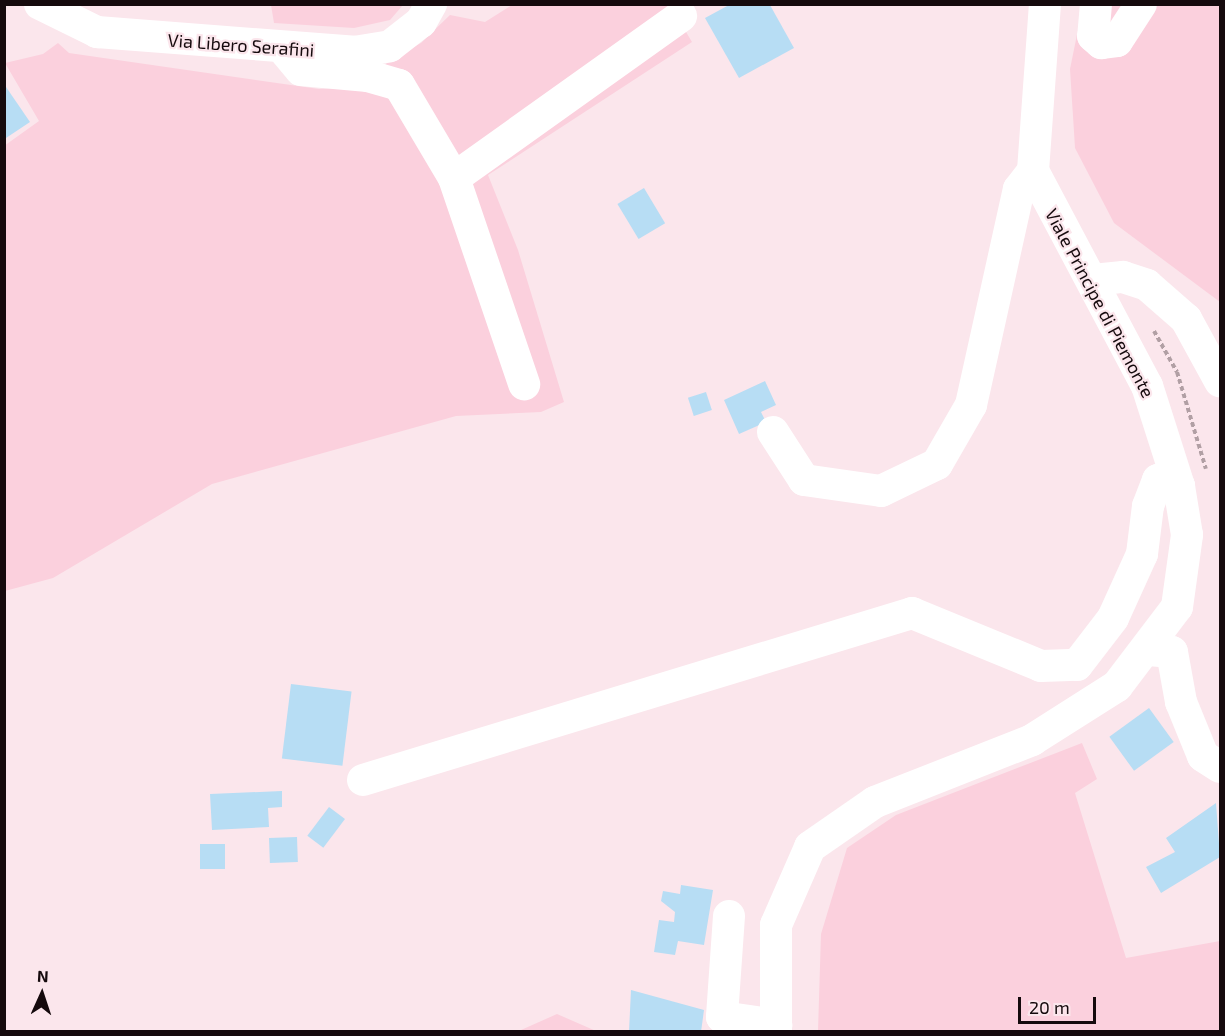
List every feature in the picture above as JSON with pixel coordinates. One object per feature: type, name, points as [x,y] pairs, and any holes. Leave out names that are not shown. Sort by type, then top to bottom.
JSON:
[{"type":"street","name":"Via Libero Serafini","points":[[40,4],[97,32],[284,50],[354,52],[390,46],[422,22],[431,4]]},
{"type":"street","points":[[773,432],[804,480],[881,491],[937,464],[971,405],[1019,189],[1033,171],[1045,4]]},
{"type":"street","points":[[1096,4],[1093,36],[1101,43],[1117,41],[1141,4]]},
{"type":"street","points":[[454,177],[681,16]]},
{"type":"street","points":[[284,50],[301,70],[368,76],[399,85],[454,177],[524,384]]},
{"type":"street","name":"Viale Principe di Piemonte","points":[[776,1028],[776,925],[810,847],[875,802],[1032,740],[1117,686],[1149,650],[1177,607],[1193,482],[1093,280],[1033,171]]},
{"type":"street","points":[[1093,280],[1123,277],[1147,285],[1186,319],[1221,381]]},
{"type":"street","points":[[363,780],[912,612],[1041,666],[1077,665],[1113,618],[1142,554],[1158,480],[1193,482]]},
{"type":"street","points":[[1149,650],[1172,652],[1181,702],[1203,756],[1221,767]]},
{"type":"street","points":[[729,916],[722,1017],[776,1028]]},
{"type":"path","points":[[1150,324],[1177,372],[1202,445],[1193,482]]},
{"type":"shaded area","points":[[271,4],[403,5],[390,20],[354,28],[274,23]]},
{"type":"shaded area","points":[[512,5],[670,5],[692,42],[488,175],[518,250],[564,402],[541,412],[456,416],[212,484],[53,578],[5,591],[4,146],[39,121],[5,63],[43,54],[58,43],[69,53],[319,89],[372,86],[388,61],[421,43],[450,15],[485,22]]},
{"type":"shaded area","points":[[1083,5],[1220,5],[1220,302],[1114,223],[1075,148],[1070,69]]},
{"type":"shaded area","points":[[1082,743],[1097,779],[1075,793],[1126,958],[1220,941],[1220,1031],[818,1031],[821,934],[847,848],[896,815]]},
{"type":"shaded area","points":[[557,1014],[596,1031],[517,1031],[521,1030]]},
{"type":"building","points":[[729,5],[770,5],[794,48],[739,78],[705,18]]},
{"type":"building","points":[[4,84],[30,122],[6,138],[4,137]]},
{"type":"building","points":[[644,188],[665,223],[639,239],[617,204]]},
{"type":"building","points":[[765,381],[776,405],[761,412],[766,422],[739,434],[724,400]]},
{"type":"building","points":[[706,392],[712,410],[694,416],[688,398]]},
{"type":"building","points":[[291,684],[352,691],[342,766],[282,758]]},
{"type":"building","points":[[1149,708],[1174,742],[1134,771],[1109,737]]},
{"type":"building","points":[[282,791],[282,807],[268,808],[269,827],[212,830],[210,794]]},
{"type":"building","points":[[1216,803],[1220,857],[1161,893],[1146,867],[1175,852],[1166,838]]},
{"type":"building","points":[[329,807],[345,819],[323,848],[307,836]]},
{"type":"building","points":[[297,837],[298,862],[270,863],[269,838]]},
{"type":"building","points":[[200,844],[225,844],[225,869],[200,869]]},
{"type":"building","points":[[681,885],[713,890],[704,945],[678,941],[675,955],[654,952],[659,920],[674,922],[675,912],[661,901],[663,891],[680,894]]},
{"type":"building","points":[[631,990],[704,1010],[701,1032],[629,1032]]}]
